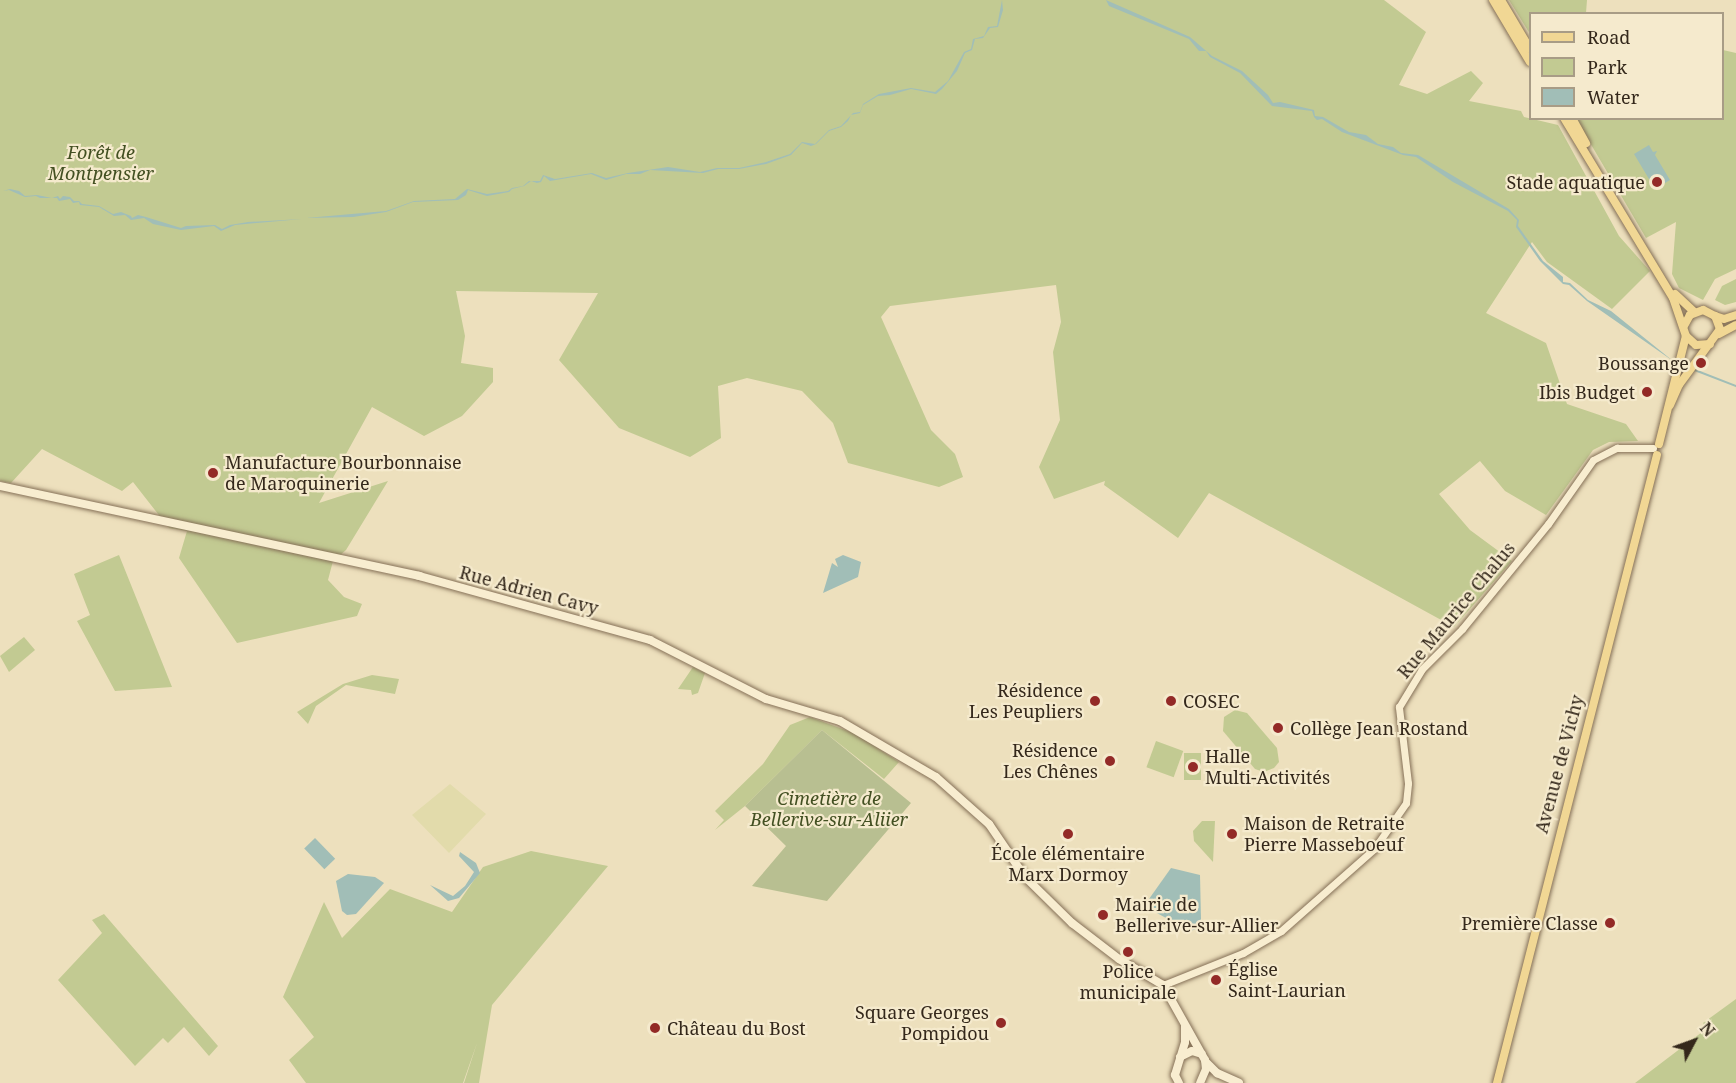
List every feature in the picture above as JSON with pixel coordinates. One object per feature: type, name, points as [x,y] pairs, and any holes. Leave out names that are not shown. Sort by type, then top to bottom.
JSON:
[{"type":"main road","points":[[1493,0],[1529,60]]},
{"type":"main road","points":[[1501,0],[1529,47]]},
{"type":"main road","points":[[1565,120],[1672,297],[1685,332],[1696,345],[1710,344],[1719,334],[1736,325]]},
{"type":"main road","points":[[1573,120],[1676,296],[1694,312],[1707,311],[1715,316],[1736,315]]},
{"type":"main road","points":[[1685,332],[1694,312]]},
{"type":"main road","points":[[1715,316],[1719,334]]},
{"type":"main road","name":"Avenue de Vichy","points":[[1497,1083],[1656,449],[1670,405],[1685,332]]},
{"type":"main road","name":"Avenue de Vichy","points":[[1670,405],[1679,385],[1710,344]]},
{"type":"main road","name":"Rue Adrien Cavy","points":[[0,486],[419,576],[650,640],[766,699],[840,720],[944,782],[976,809],[1001,839],[1025,877],[1072,923],[1137,971],[1163,985]]},
{"type":"main road","points":[[1163,985],[1206,1062],[1217,1073],[1239,1083]]},
{"type":"main road","points":[[1175,1080],[1185,1025]]},
{"type":"main road","points":[[1180,1058],[1192,1051],[1202,1054]]},
{"type":"main road","points":[[1200,1083],[1206,1062]]},
{"type":"street","name":"Rue Maurice Chalus","points":[[1163,985],[1255,948],[1294,922],[1374,849],[1394,824],[1407,794],[1399,707],[1430,660],[1476,612],[1593,460],[1607,450],[1656,449]]},
{"type":"shaded area","points":[[450,784],[486,814],[449,853],[412,815]]},
{"type":"green space","name":"Forêt de Montpensier","points":[[0,0],[1384,0],[1426,32],[1399,85],[1427,94],[1471,71],[1483,83],[1469,101],[1521,111],[1529,120],[1558,125],[1619,236],[1650,271],[1612,309],[1547,262],[1532,242],[1486,313],[1546,343],[1567,404],[1626,424],[1638,441],[1609,442],[1593,450],[1546,515],[1505,491],[1480,461],[1439,494],[1470,530],[1512,561],[1454,627],[1209,493],[1178,538],[1104,485],[1105,481],[1054,499],[1039,467],[1060,420],[1053,352],[1061,322],[1056,285],[890,306],[881,317],[931,430],[955,454],[963,477],[939,487],[848,463],[833,423],[802,391],[747,378],[718,386],[721,438],[690,457],[619,428],[559,360],[598,293],[456,291],[465,336],[461,363],[493,368],[493,382],[462,416],[424,436],[372,407],[319,503],[388,481],[346,550],[333,561],[328,580],[344,597],[362,604],[357,616],[237,643],[179,558],[187,531],[169,528],[133,482],[122,491],[42,449],[11,483],[0,481]]},
{"type":"green space","points":[[1509,0],[1587,0],[1586,12],[1529,12],[1529,32]]},
{"type":"green space","points":[[1724,50],[1736,53],[1736,269],[1715,279],[1703,300],[1679,288],[1672,274],[1676,222],[1646,238],[1577,120],[1724,120]]},
{"type":"green space","points":[[1736,279],[1736,302],[1725,305],[1715,300],[1722,286]]},
{"type":"green space","points":[[119,555],[172,687],[115,691],[77,621],[90,615],[74,574]]},
{"type":"green space","points":[[24,637],[35,650],[9,672],[0,656]]},
{"type":"green space","points":[[693,667],[705,673],[698,693],[692,695],[691,690],[678,689]]},
{"type":"green space","points":[[372,675],[399,679],[395,694],[346,685],[316,706],[308,724],[297,712],[343,684]]},
{"type":"green space","points":[[1235,710],[1247,713],[1277,748],[1279,762],[1274,768],[1264,772],[1255,769],[1223,731],[1224,717]]},
{"type":"green space","points":[[810,717],[856,734],[899,762],[884,779],[822,730],[745,806],[715,830],[724,820],[715,811],[763,764],[790,725]]},
{"type":"green space","name":"Cimetière de Bellerive-sur-Aliier","points":[[822,730],[911,803],[827,901],[752,886],[786,846],[745,806]]},
{"type":"green space","points":[[1156,741],[1183,751],[1174,777],[1146,767]]},
{"type":"green space","name":"Halle Multi-Activités","points":[[1184,753],[1201,753],[1201,780],[1184,780]]},
{"type":"green space","points":[[1202,821],[1215,821],[1213,862],[1194,841],[1193,831]]},
{"type":"green space","points":[[531,851],[608,866],[492,1005],[479,1083],[464,1083],[477,1043],[463,1083],[306,1083],[289,1060],[314,1037],[283,997],[324,902],[342,938],[390,889],[452,912],[483,867]]},
{"type":"green space","points":[[104,914],[218,1046],[209,1056],[184,1027],[168,1043],[163,1038],[135,1066],[58,980],[102,933],[92,920]]},
{"type":"green space","points":[[1736,999],[1736,1083],[1635,1083],[1706,1029],[1703,1023]]},
{"type":"water","points":[[1002,0],[1003,10],[998,27],[990,28],[983,38],[975,39],[972,50],[965,53],[957,71],[942,89],[936,94],[911,89],[878,96],[863,105],[860,113],[851,115],[860,112],[863,104],[879,94],[911,88],[935,92],[948,81],[964,52],[971,49],[973,39],[984,36],[988,27],[997,26]]},
{"type":"water","points":[[1106,0],[1190,37],[1212,56],[1242,71],[1268,95],[1273,103],[1280,102],[1314,110],[1315,116],[1323,117],[1349,132],[1366,135],[1378,144],[1393,147],[1401,153],[1418,155],[1509,209],[1519,220],[1518,226],[1543,261],[1563,277],[1563,282],[1570,283],[1588,300],[1611,311],[1673,361],[1587,301],[1569,285],[1563,284],[1540,261],[1516,227],[1517,220],[1508,211],[1453,182],[1416,157],[1403,155],[1342,132],[1322,119],[1317,120],[1312,111],[1272,106],[1240,73],[1210,57],[1206,51],[1199,51],[1189,39],[1109,6]]},
{"type":"water","points":[[851,115],[841,127],[829,131],[816,144],[811,146],[802,143],[791,155],[766,164],[739,169],[718,169],[703,173],[650,170],[606,180],[591,174],[550,181],[544,176],[541,182],[531,181],[540,181],[543,175],[555,179],[592,173],[606,178],[628,173],[668,167],[700,172],[717,168],[739,168],[790,154],[802,142],[815,144],[829,130],[841,126]]},
{"type":"water","points":[[1649,145],[1653,152],[1657,151],[1655,155],[1670,180],[1655,189],[1634,154]]},
{"type":"water","points":[[531,181],[524,186],[512,189],[509,192],[487,196],[468,190],[466,195],[458,200],[413,202],[386,212],[353,217],[306,218],[386,211],[414,201],[455,199],[467,189],[487,194],[508,191],[512,188],[523,186]]},
{"type":"water","points":[[10,189],[19,191],[25,196],[37,195],[52,198],[25,197],[9,190],[3,191]]},
{"type":"water","points":[[70,197],[74,201],[79,201],[82,204],[99,206],[113,214],[121,212],[132,218],[138,215],[181,228],[215,225],[222,229],[230,225],[248,222],[302,219],[235,225],[221,231],[214,226],[181,230],[153,224],[144,218],[131,220],[125,215],[114,216],[99,207],[80,205],[79,202],[73,203],[70,199],[59,201],[57,198],[52,198]]},
{"type":"water","points":[[843,555],[861,562],[858,577],[823,593],[832,563],[838,567],[835,559]]},
{"type":"water","points":[[315,838],[335,859],[324,869],[304,848]]},
{"type":"water","points":[[460,852],[476,863],[480,873],[459,898],[448,901],[430,885],[453,896],[465,886],[474,872],[459,856]]},
{"type":"water","points":[[1171,868],[1200,875],[1201,919],[1197,929],[1190,931],[1144,906]]},
{"type":"water","points":[[348,874],[375,877],[384,883],[356,914],[347,915],[342,911],[336,881]]},
{"type":"waterway","points":[[1695,370],[1736,386]]},
{"type":"place","name":"Stade aquatique","points":[[1657,182]]},
{"type":"place","name":"Boussange","points":[[1701,363]]},
{"type":"place","name":"Ibis Budget","points":[[1647,392]]},
{"type":"place","name":"Manufacture Bourbonnaise de Maroquinerie","points":[[213,473]]},
{"type":"place","name":"Résidence Les Peupliers","points":[[1095,701]]},
{"type":"place","name":"COSEC","points":[[1171,701]]},
{"type":"place","name":"Collège Jean Rostand","points":[[1278,728]]},
{"type":"place","name":"Résidence Les Chênes","points":[[1110,761]]},
{"type":"place","name":"Halle Multi-Activités","points":[[1193,767]]},
{"type":"place","name":"École élémentaire Marx Dormoy","points":[[1068,834]]},
{"type":"place","name":"Maison de Retraite Pierre Masseboeuf","points":[[1232,834]]},
{"type":"place","name":"Mairie de Bellerive-sur-Allier","points":[[1103,915]]},
{"type":"place","name":"Première Classe","points":[[1610,923]]},
{"type":"place","name":"Police municipale","points":[[1128,952]]},
{"type":"place","name":"Église Saint-Laurian","points":[[1216,980]]},
{"type":"place","name":"Square Georges Pompidou","points":[[1001,1023]]},
{"type":"place","name":"Château du Bost","points":[[655,1028]]}]
